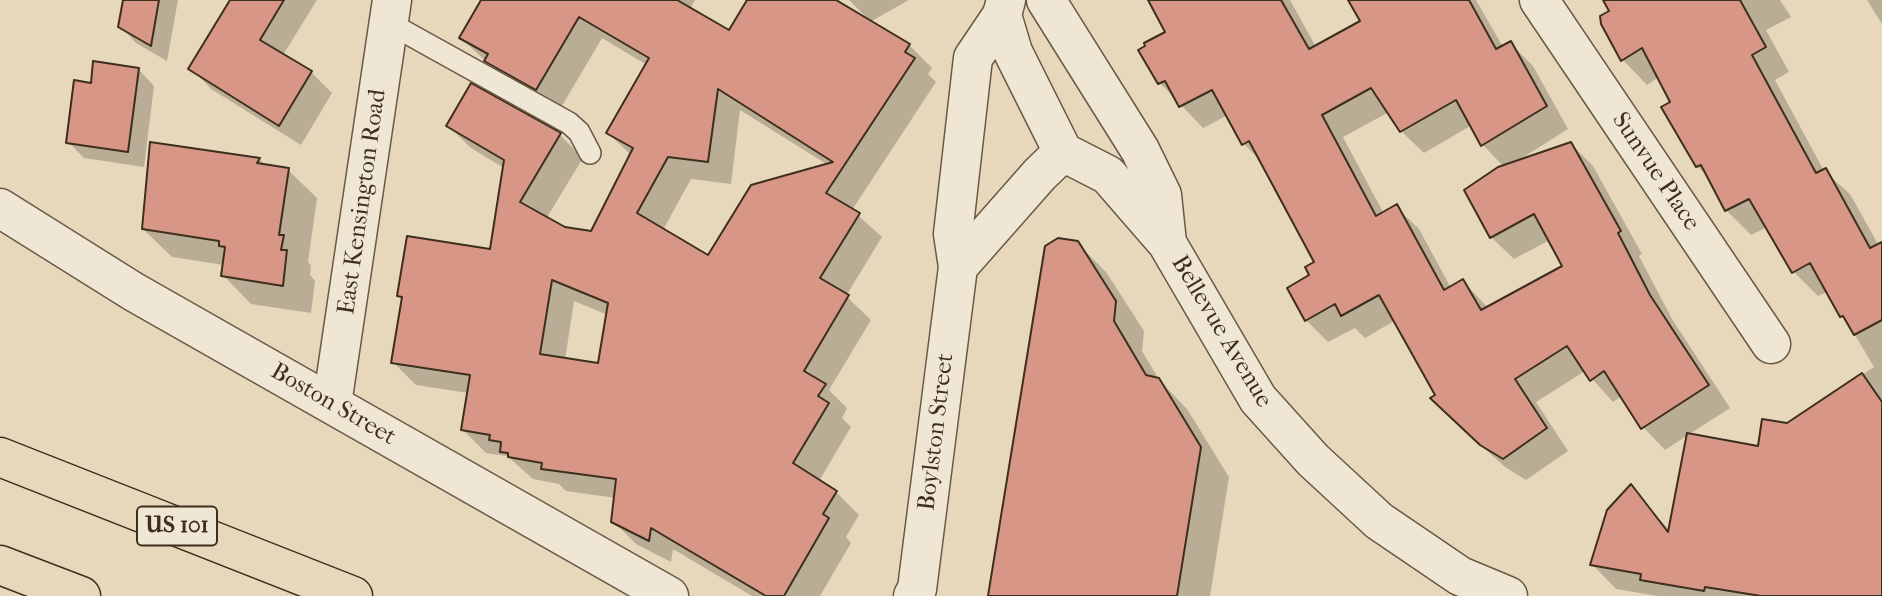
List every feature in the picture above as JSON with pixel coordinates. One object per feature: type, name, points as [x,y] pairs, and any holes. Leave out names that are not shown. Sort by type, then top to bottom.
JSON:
[{"type":"highway","name":"US 101","points":[[0,457],[353,596]]},
{"type":"highway","points":[[0,565],[81,596]]},
{"type":"street","name":"Bellevue Avenue","points":[[1046,0],[1140,150],[1162,195],[1167,243]]},
{"type":"street","name":"Sunvue Place","points":[[1539,0],[1771,344]]},
{"type":"street","points":[[958,267],[1040,174],[1063,152],[1013,52],[1004,8]]},
{"type":"street","name":"Boylston Street","points":[[913,596],[917,589],[958,267],[953,234],[973,58],[1004,8]]},
{"type":"street","name":"East Kensington Road","points":[[332,404],[390,12]]},
{"type":"street","name":"Bellevue Avenue","points":[[1063,152],[1108,175],[1167,243],[1258,399],[1313,460],[1379,522],[1460,576],[1508,596]]},
{"type":"street","name":"Boston Street","points":[[0,208],[134,292],[669,596]]},
{"type":"lane","points":[[390,12],[569,123],[579,132],[590,153]]},
{"type":"building","points":[[123,0],[159,0],[151,46],[118,27]]},
{"type":"building","points":[[230,0],[284,0],[260,40],[312,71],[279,126],[188,69]]},
{"type":"building","points":[[481,0],[677,0],[729,30],[747,0],[836,0],[910,44],[905,52],[915,58],[826,193],[860,213],[820,278],[849,295],[804,371],[826,384],[818,396],[829,403],[793,463],[837,491],[823,514],[829,518],[784,596],[766,596],[651,528],[649,541],[611,522],[616,479],[541,469],[542,463],[508,457],[508,453],[500,452],[501,442],[489,440],[490,435],[461,430],[470,375],[391,363],[402,297],[397,296],[407,236],[490,249],[504,160],[446,126],[471,83],[561,133],[520,202],[565,227],[591,231],[633,148],[606,133],[649,58],[579,17],[536,90],[484,61],[488,54],[459,38]],"holes":[[[718,89],[833,162],[751,185],[708,255],[637,213],[668,157],[708,162]],[[552,280],[608,303],[598,363],[540,354]]]},
{"type":"building","points":[[1148,0],[1281,0],[1309,49],[1360,21],[1348,0],[1469,0],[1496,49],[1511,41],[1547,106],[1481,146],[1456,100],[1400,132],[1371,88],[1322,115],[1376,216],[1397,204],[1444,290],[1463,279],[1481,310],[1562,266],[1534,214],[1490,238],[1464,190],[1498,167],[1571,142],[1621,231],[1618,233],[1650,295],[1709,385],[1641,429],[1604,371],[1590,381],[1567,346],[1515,379],[1547,428],[1503,459],[1480,445],[1430,398],[1435,395],[1379,295],[1341,316],[1335,304],[1305,321],[1287,288],[1309,275],[1305,267],[1314,262],[1249,141],[1242,145],[1212,90],[1179,107],[1165,81],[1158,84],[1138,50],[1145,46],[1144,43],[1165,32]]},
{"type":"building","points":[[1603,0],[1740,0],[1766,47],[1752,55],[1816,173],[1826,168],[1870,248],[1882,242],[1882,320],[1854,335],[1843,316],[1840,317],[1810,263],[1792,273],[1749,199],[1725,211],[1701,165],[1696,167],[1661,107],[1670,102],[1642,48],[1621,61],[1601,24],[1600,16],[1609,11]]},
{"type":"building","points":[[93,61],[139,68],[128,152],[66,143],[74,80],[91,83]]},
{"type":"building","points":[[150,142],[260,158],[257,163],[289,168],[279,235],[284,235],[281,250],[287,250],[283,286],[221,276],[225,247],[219,246],[219,241],[142,229]]},
{"type":"building","points":[[1058,238],[1078,241],[1116,301],[1114,321],[1146,375],[1159,378],[1201,447],[1177,596],[988,596],[1045,246]]},
{"type":"building","points":[[1862,373],[1882,402],[1882,596],[1761,596],[1705,587],[1704,591],[1640,580],[1641,574],[1590,565],[1607,510],[1631,484],[1668,532],[1687,433],[1758,446],[1762,419],[1787,423]]}]
